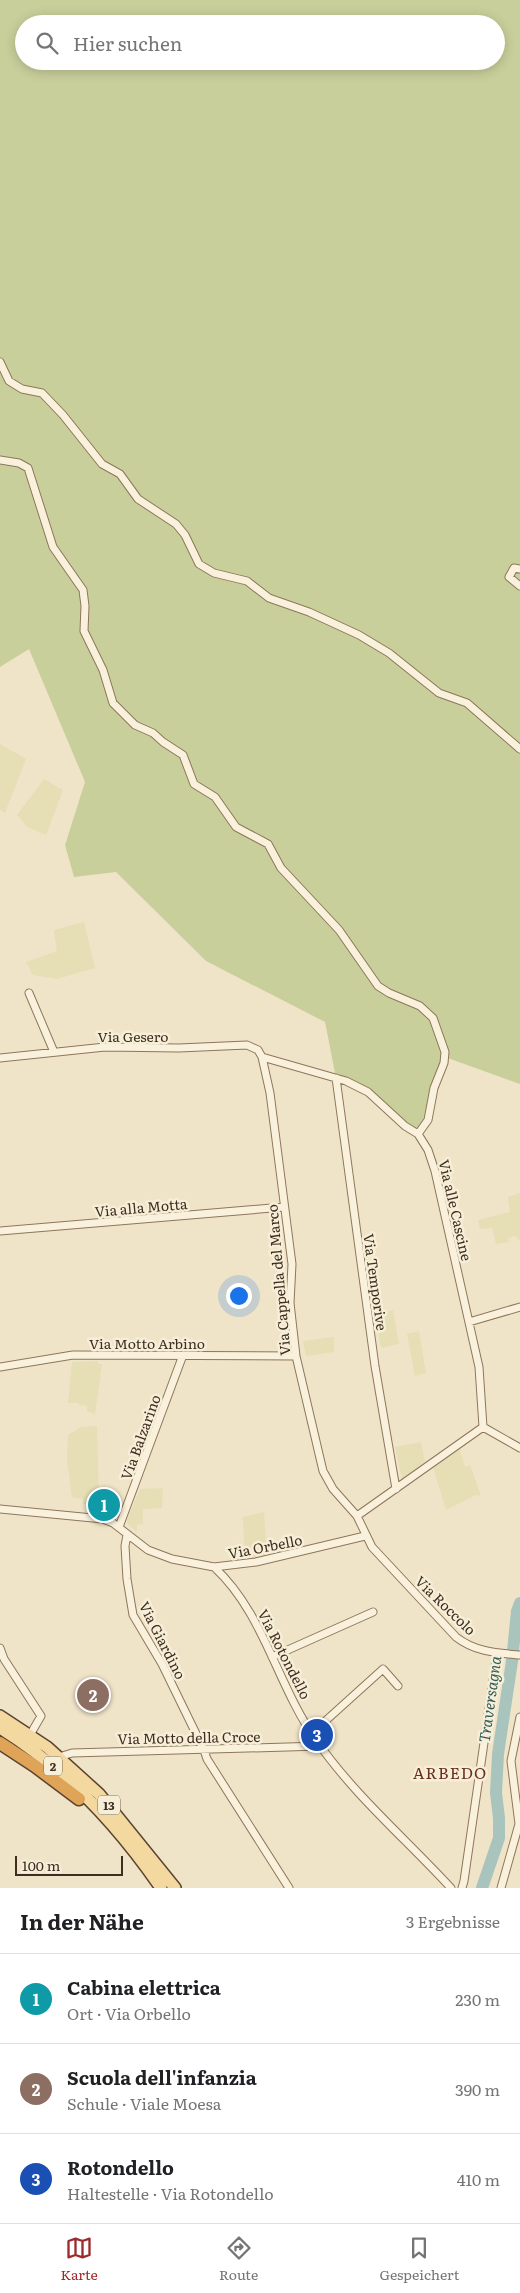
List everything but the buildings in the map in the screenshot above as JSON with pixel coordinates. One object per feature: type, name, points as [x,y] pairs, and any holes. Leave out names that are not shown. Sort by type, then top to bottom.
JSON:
[{"type":"highway","points":[[0,1742],[79,1799]]},
{"type":"main road","name":"13","points":[[0,1716],[30,1735],[59,1757],[91,1786],[117,1813],[175,1888]]},
{"type":"main road","name":"2","points":[[0,1728],[52,1765],[88,1798],[125,1838],[161,1888]]},
{"type":"main road","name":"2","points":[[0,1737],[54,1775],[75,1793],[114,1834],[155,1888]]},
{"type":"street","points":[[0,362],[12,384],[42,394],[63,415],[102,464],[120,474],[138,499],[176,524],[185,535],[199,564],[224,576],[247,581],[269,598],[317,615],[359,635],[389,653],[439,693],[467,703],[520,749]]},
{"type":"street","points":[[0,460],[19,463],[28,468],[53,547],[82,590],[85,606],[84,631],[103,670],[113,703],[135,725],[153,732],[163,742],[183,755],[190,780],[198,788],[215,797],[236,827],[268,844],[281,868],[339,930],[378,986],[389,993],[420,1006],[433,1018],[443,1045],[444,1063],[434,1088],[428,1120],[418,1134]]},
{"type":"street","points":[[520,569],[514,568],[509,574],[511,581],[520,586]]},
{"type":"street","points":[[29,993],[54,1052]]},
{"type":"street","name":"Via Gesero","points":[[0,1058],[105,1047],[179,1048],[247,1045],[253,1046],[262,1057]]},
{"type":"street","name":"Via alle Cascine","points":[[262,1057],[336,1078],[368,1092],[405,1126],[418,1134],[428,1150],[435,1170],[479,1367],[483,1427]]},
{"type":"street","name":"Via Cappella del Marco","points":[[262,1057],[270,1093],[292,1264],[290,1303],[296,1356],[323,1471],[333,1489],[357,1516],[370,1544]]},
{"type":"street","name":"Via Temporive","points":[[336,1078],[375,1366],[396,1489]]},
{"type":"street","name":"Via alla Motta","points":[[0,1231],[284,1207]]},
{"type":"street","points":[[469,1322],[520,1307]]},
{"type":"street","name":"Via Motto Arbino","points":[[0,1367],[73,1355],[296,1356]]},
{"type":"street","name":"Via Balzarino","points":[[119,1527],[183,1355]]},
{"type":"street","points":[[357,1516],[483,1427],[520,1448]]},
{"type":"street","name":"Via Orbello","points":[[0,1509],[95,1517],[109,1521],[119,1527],[148,1550],[172,1559],[214,1567],[256,1562],[365,1536]]},
{"type":"street","name":"Via Giardino","points":[[127,1535],[125,1546],[126,1570],[133,1616],[162,1664],[207,1759],[289,1888]]},
{"type":"street","name":"Via Roccolo","points":[[370,1544],[456,1637],[473,1648],[520,1655]]},
{"type":"street","name":"Via Rotondello","points":[[214,1567],[241,1598],[312,1733],[321,1746],[372,1809],[413,1846],[451,1888]]},
{"type":"street","points":[[272,1657],[373,1612]]},
{"type":"street","points":[[0,1648],[4,1659],[40,1716],[30,1735]]},
{"type":"street","points":[[462,1888],[500,1653]]},
{"type":"street","points":[[312,1733],[383,1669],[398,1686]]},
{"type":"street","points":[[501,1888],[520,1824],[511,1761],[520,1717]]},
{"type":"street","name":"Via Motto della Croce","points":[[59,1757],[72,1753],[321,1746]]},
{"type":"shaded area","points":[[0,744],[26,759],[5,813],[0,810]]},
{"type":"shaded area","points":[[44,779],[63,790],[46,835],[27,827],[17,815]]},
{"type":"shaded area","points":[[84,922],[95,968],[57,979],[33,975],[26,962],[57,951],[54,930]]},
{"type":"shaded area","points":[[520,1193],[520,1240],[516,1236],[508,1238],[509,1242],[496,1244],[492,1228],[480,1229],[478,1220],[510,1212],[508,1197]]},
{"type":"shaded area","points":[[393,1310],[399,1344],[381,1348],[375,1314]]},
{"type":"shaded area","points":[[419,1331],[426,1373],[415,1376],[407,1334]]},
{"type":"shaded area","points":[[334,1337],[334,1352],[306,1356],[303,1341]]},
{"type":"shaded area","points":[[98,1361],[98,1364],[102,1364],[95,1415],[87,1412],[87,1406],[79,1405],[79,1403],[68,1403],[72,1362]]},
{"type":"shaded area","points":[[97,1426],[99,1504],[83,1504],[83,1499],[72,1497],[67,1461],[68,1435],[81,1427]]},
{"type":"shaded area","points":[[421,1442],[425,1462],[402,1479],[395,1447]]},
{"type":"shaded area","points":[[459,1447],[465,1467],[470,1465],[481,1496],[476,1495],[446,1510],[433,1467]]},
{"type":"shaded area","points":[[163,1488],[162,1508],[143,1509],[143,1524],[137,1525],[137,1532],[128,1524],[127,1520],[140,1489]]},
{"type":"shaded area","points":[[264,1512],[267,1556],[245,1559],[243,1517]]},
{"type":"green space","points":[[0,0],[520,0],[520,1084],[445,1057],[432,1102],[418,1134],[368,1092],[336,1078],[325,1022],[206,961],[116,872],[74,877],[65,845],[85,782],[29,649],[0,667]]},
{"type":"waterway","name":"Traversagna","points":[[482,1888],[499,1838],[496,1793],[498,1754],[512,1661],[517,1611],[520,1603]]},
{"type":"place","name":"Cabina elettrica","points":[[104,1505]]},
{"type":"place","name":"Scuola dell'infanzia","points":[[93,1695]]},
{"type":"place","name":"Rotondello","points":[[317,1735]]},
{"type":"district","name":"ARBEDO","points":[[450,1772]]}]
